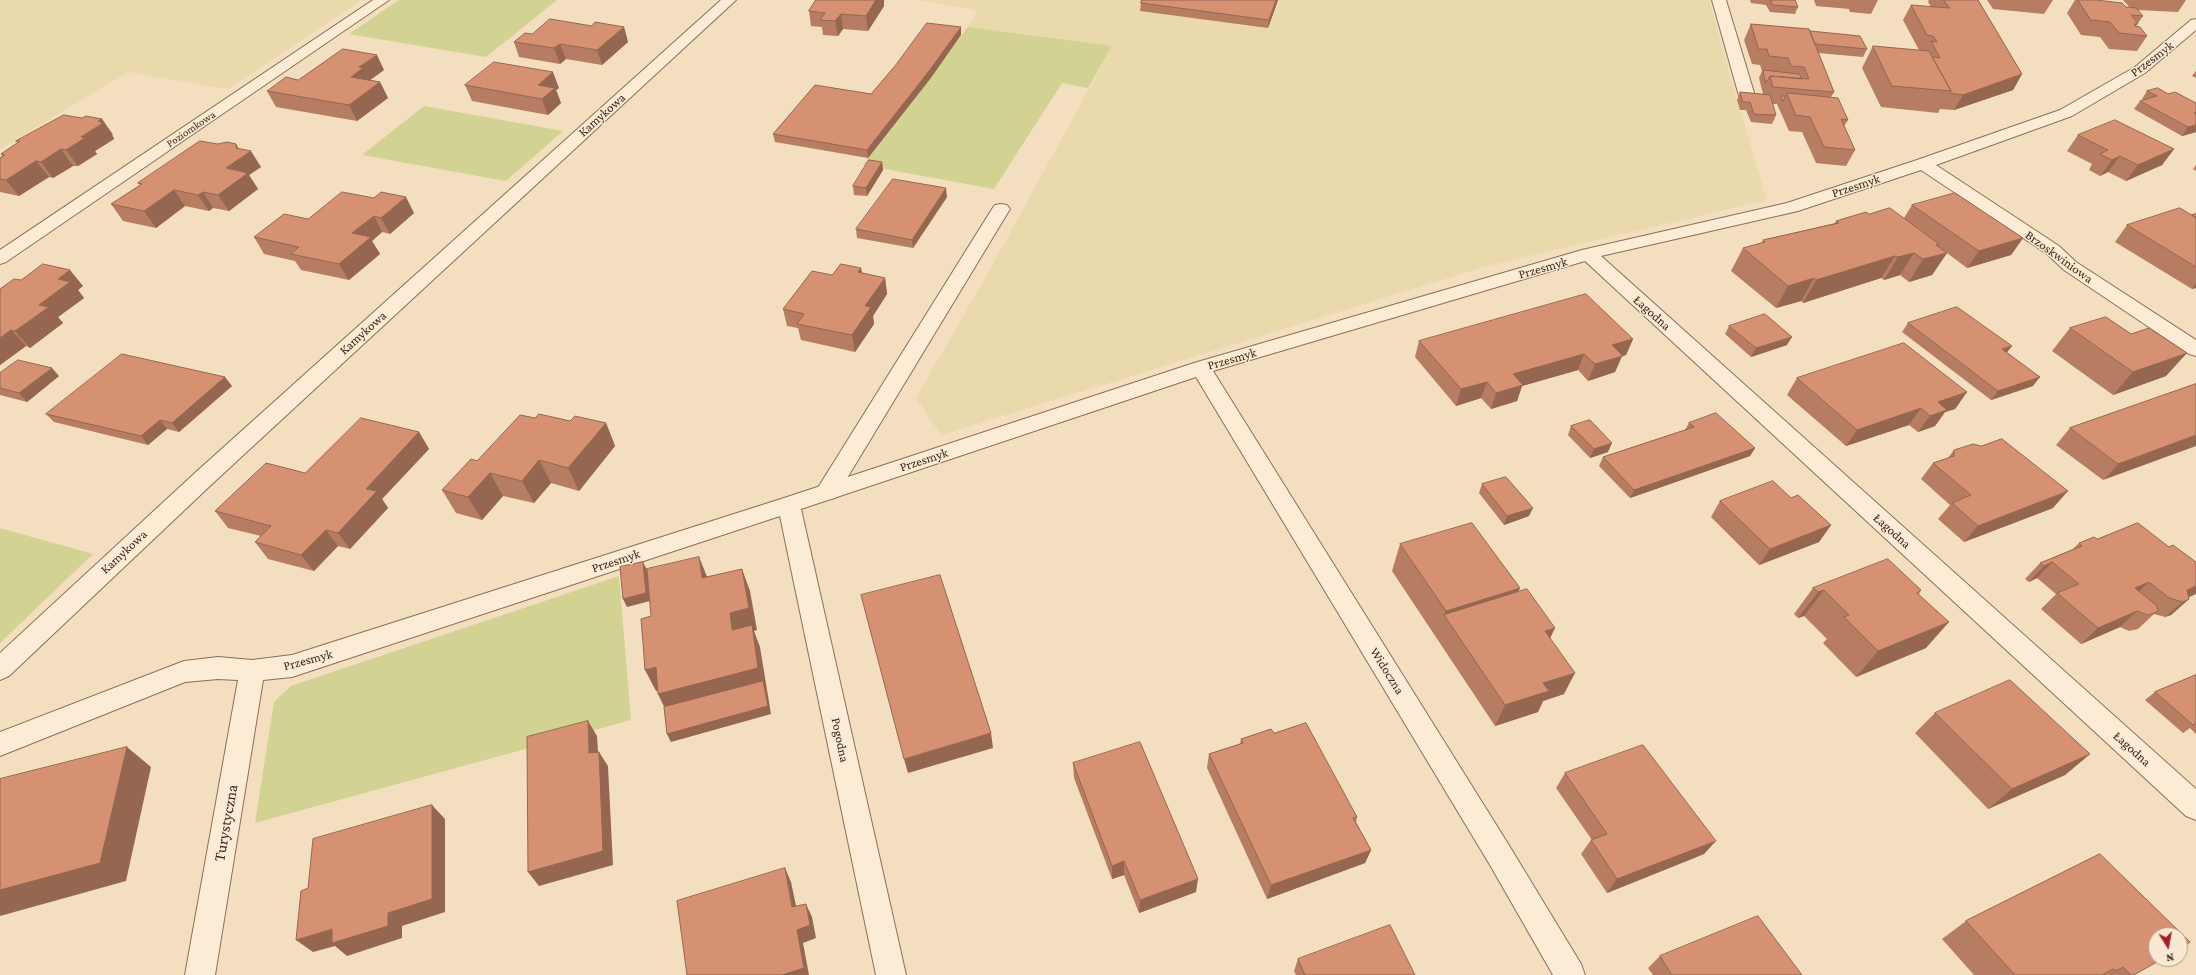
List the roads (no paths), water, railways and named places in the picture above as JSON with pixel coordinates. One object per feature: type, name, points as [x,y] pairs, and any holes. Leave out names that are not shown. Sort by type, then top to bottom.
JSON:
[{"type":"street","name":"Poziomkowa","points":[[0,258],[382,0]]},
{"type":"street","name":"Kamykowa","points":[[0,669],[204,478],[729,0]]},
{"type":"street","points":[[1719,0],[1747,96]]},
{"type":"street","name":"Przesmyk","points":[[0,744],[184,672],[218,668],[252,671],[292,666],[789,505],[1201,368],[1588,254],[1792,206],[1923,164],[2066,113],[2140,70],[2196,23]]},
{"type":"street","name":"Brzoskwiniowa","points":[[1923,164],[2053,250],[2070,266],[2196,349]]},
{"type":"street","points":[[827,492],[1000,209]]},
{"type":"street","name":"Łagodna","points":[[1588,254],[2196,807]]},
{"type":"street","name":"Widoczna","points":[[1201,368],[1500,856],[1570,975]]},
{"type":"street","name":"Pogodna","points":[[789,505],[891,975]]},
{"type":"street","name":"Turystyczna","points":[[200,975],[252,671]]}]
